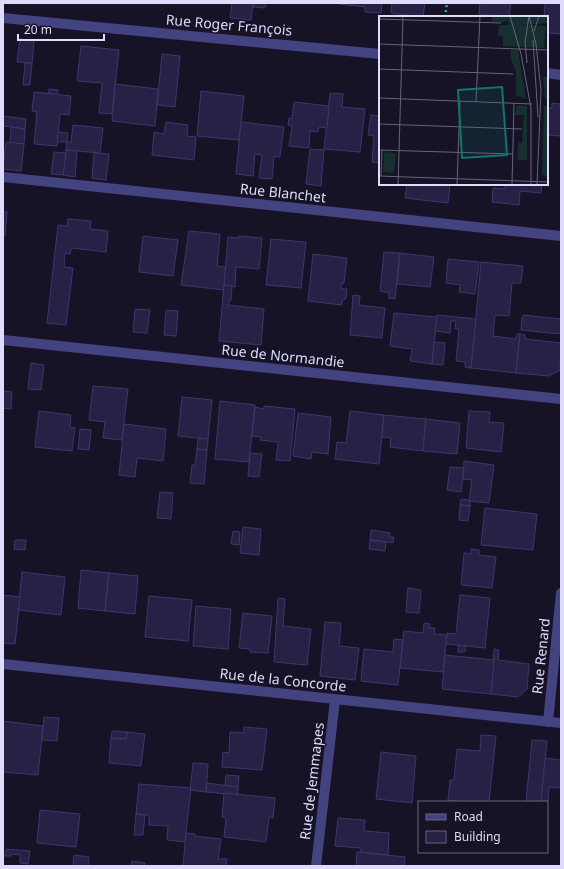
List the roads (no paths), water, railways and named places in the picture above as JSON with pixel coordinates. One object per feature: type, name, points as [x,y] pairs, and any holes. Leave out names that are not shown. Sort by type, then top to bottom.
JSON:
[{"type":"street","name":"Rue Roger François","points":[[3,18],[379,54]]},
{"type":"street","points":[[548,73],[561,75]]},
{"type":"street","name":"Rue Blanchet","points":[[3,177],[561,236]]},
{"type":"street","name":"Rue de Normandie","points":[[3,340],[561,399]]},
{"type":"street","name":"Rue Renard","points":[[548,722],[561,593]]},
{"type":"street","name":"Rue de la Concorde","points":[[3,664],[561,723]]},
{"type":"street","name":"Rue de Jemmapes","points":[[316,866],[335,700]]}]
